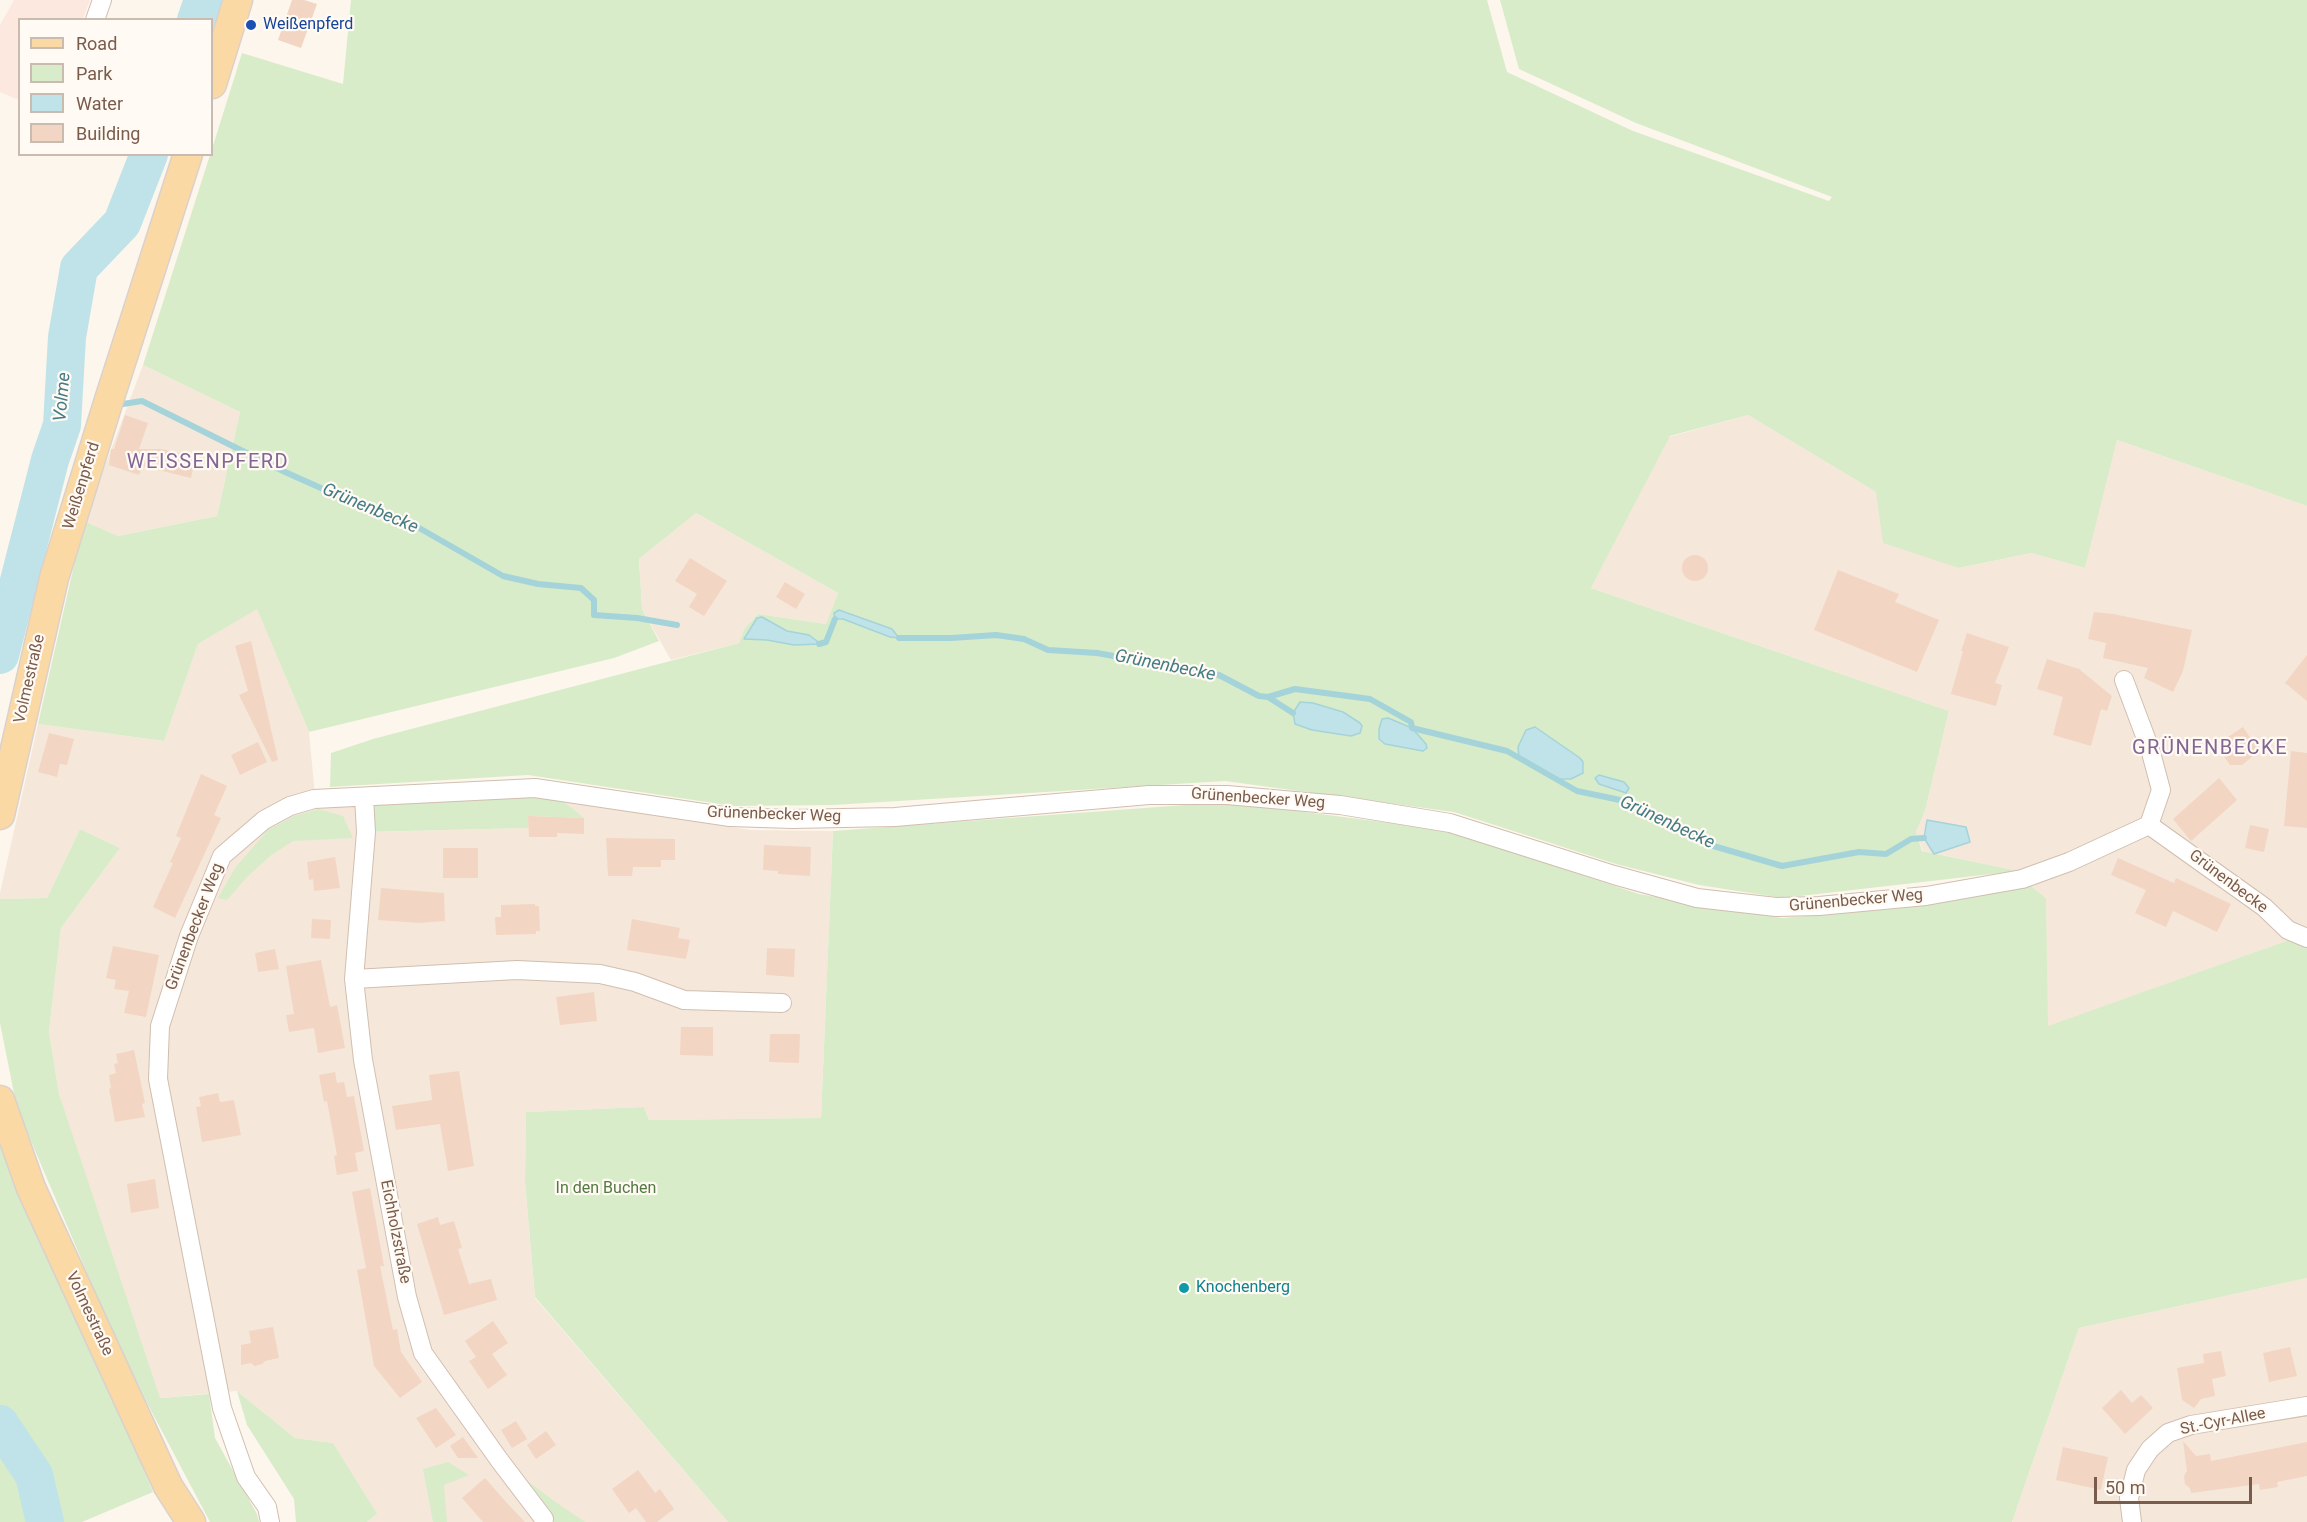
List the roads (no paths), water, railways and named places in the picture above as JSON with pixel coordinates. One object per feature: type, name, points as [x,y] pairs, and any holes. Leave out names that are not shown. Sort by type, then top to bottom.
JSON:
[{"type":"main road","points":[[213,81],[236,1]]},
{"type":"main road","name":"Weißenpferd","points":[[54,578],[187,156]]},
{"type":"main road","name":"Volmestraße","points":[[0,815],[54,578]]},
{"type":"main road","name":"Volmestraße","points":[[0,1100],[31,1188],[168,1486],[191,1522]]},
{"type":"street","points":[[96,18],[102,0]]},
{"type":"street","points":[[2124,680],[2150,749],[2161,790],[2149,825]]},
{"type":"street","name":"Grünenbecker Weg","points":[[270,1522],[267,1508],[246,1478],[222,1408],[158,1079],[160,1026],[189,936],[222,856],[264,820],[290,807],[314,799],[535,788],[730,817],[792,819],[895,817],[1149,795],[1227,795],[1340,805],[1450,823],[1614,875],[1697,898],[1776,907],[1819,906],[1926,896],[2022,879],[2069,862],[2149,825]]},
{"type":"street","name":"Eichholzstraße","points":[[364,797],[366,832],[354,979],[363,1060],[407,1297],[423,1353],[544,1519]]},
{"type":"street","name":"Grünenbecke","points":[[2149,825],[2264,907],[2288,930],[2307,938]]},
{"type":"street","points":[[354,979],[517,970],[600,974],[635,982],[684,1000],[782,1003]]},
{"type":"street","name":"St.-Cyr-Allee","points":[[2132,1522],[2129,1498],[2136,1470],[2150,1449],[2168,1433],[2191,1425],[2307,1406]]},
{"type":"water","points":[[839,610],[892,629],[899,638],[890,637],[843,619],[835,619],[834,613]]},
{"type":"water","points":[[762,617],[787,631],[809,635],[819,644],[794,645],[744,639],[757,618]]},
{"type":"water","points":[[1300,702],[1313,703],[1343,712],[1360,723],[1362,726],[1360,733],[1351,736],[1312,730],[1295,724],[1293,713]]},
{"type":"water","points":[[1388,718],[1412,728],[1427,748],[1423,751],[1385,744],[1379,739],[1379,729],[1382,719]]},
{"type":"water","points":[[1535,727],[1580,758],[1583,762],[1583,773],[1571,779],[1555,779],[1519,757],[1518,747],[1526,730]]},
{"type":"water","points":[[1599,775],[1624,782],[1629,788],[1626,793],[1599,784],[1595,778]]},
{"type":"water","points":[[1927,820],[1966,827],[1970,842],[1934,854],[1924,838]]},
{"type":"waterway","name":"Volme","points":[[197,18],[203,0]]},
{"type":"waterway","name":"Volme","points":[[0,655],[50,460],[62,425],[67,337],[79,268],[122,223],[148,156]]},
{"type":"waterway","name":"Grünenbecke","points":[[63,376],[74,378]]},
{"type":"waterway","name":"Grünenbecke","points":[[123,404],[142,401],[285,472],[388,518],[400,517],[503,576],[538,584],[581,588],[594,600],[594,615],[637,618],[677,625]]},
{"type":"waterway","name":"Grünenbecke","points":[[819,644],[826,642],[835,619]]},
{"type":"waterway","name":"Grünenbecke","points":[[899,638],[996,635],[1024,639],[1048,650],[1097,653],[1219,675],[1259,696],[1268,697],[1295,689],[1370,699],[1411,722],[1412,728],[1507,751],[1577,791],[1620,800],[1710,845],[1782,866],[1859,852],[1886,854],[1911,839],[1924,838]]},
{"type":"waterway","points":[[1268,697],[1293,713]]},
{"type":"waterway","name":"Volme","points":[[0,1424],[34,1475],[45,1522]]},
{"type":"place","name":"Weißenpferd","points":[[251,25]]},
{"type":"place","name":"Knochenberg","points":[[1184,1288]]},
{"type":"district","name":"WEISSENPFERD","points":[[208,463]]},
{"type":"district","name":"GRÜNENBECKE","points":[[2210,749]]},
{"type":"park label","name":"In den Buchen","points":[[606,1189]]}]
